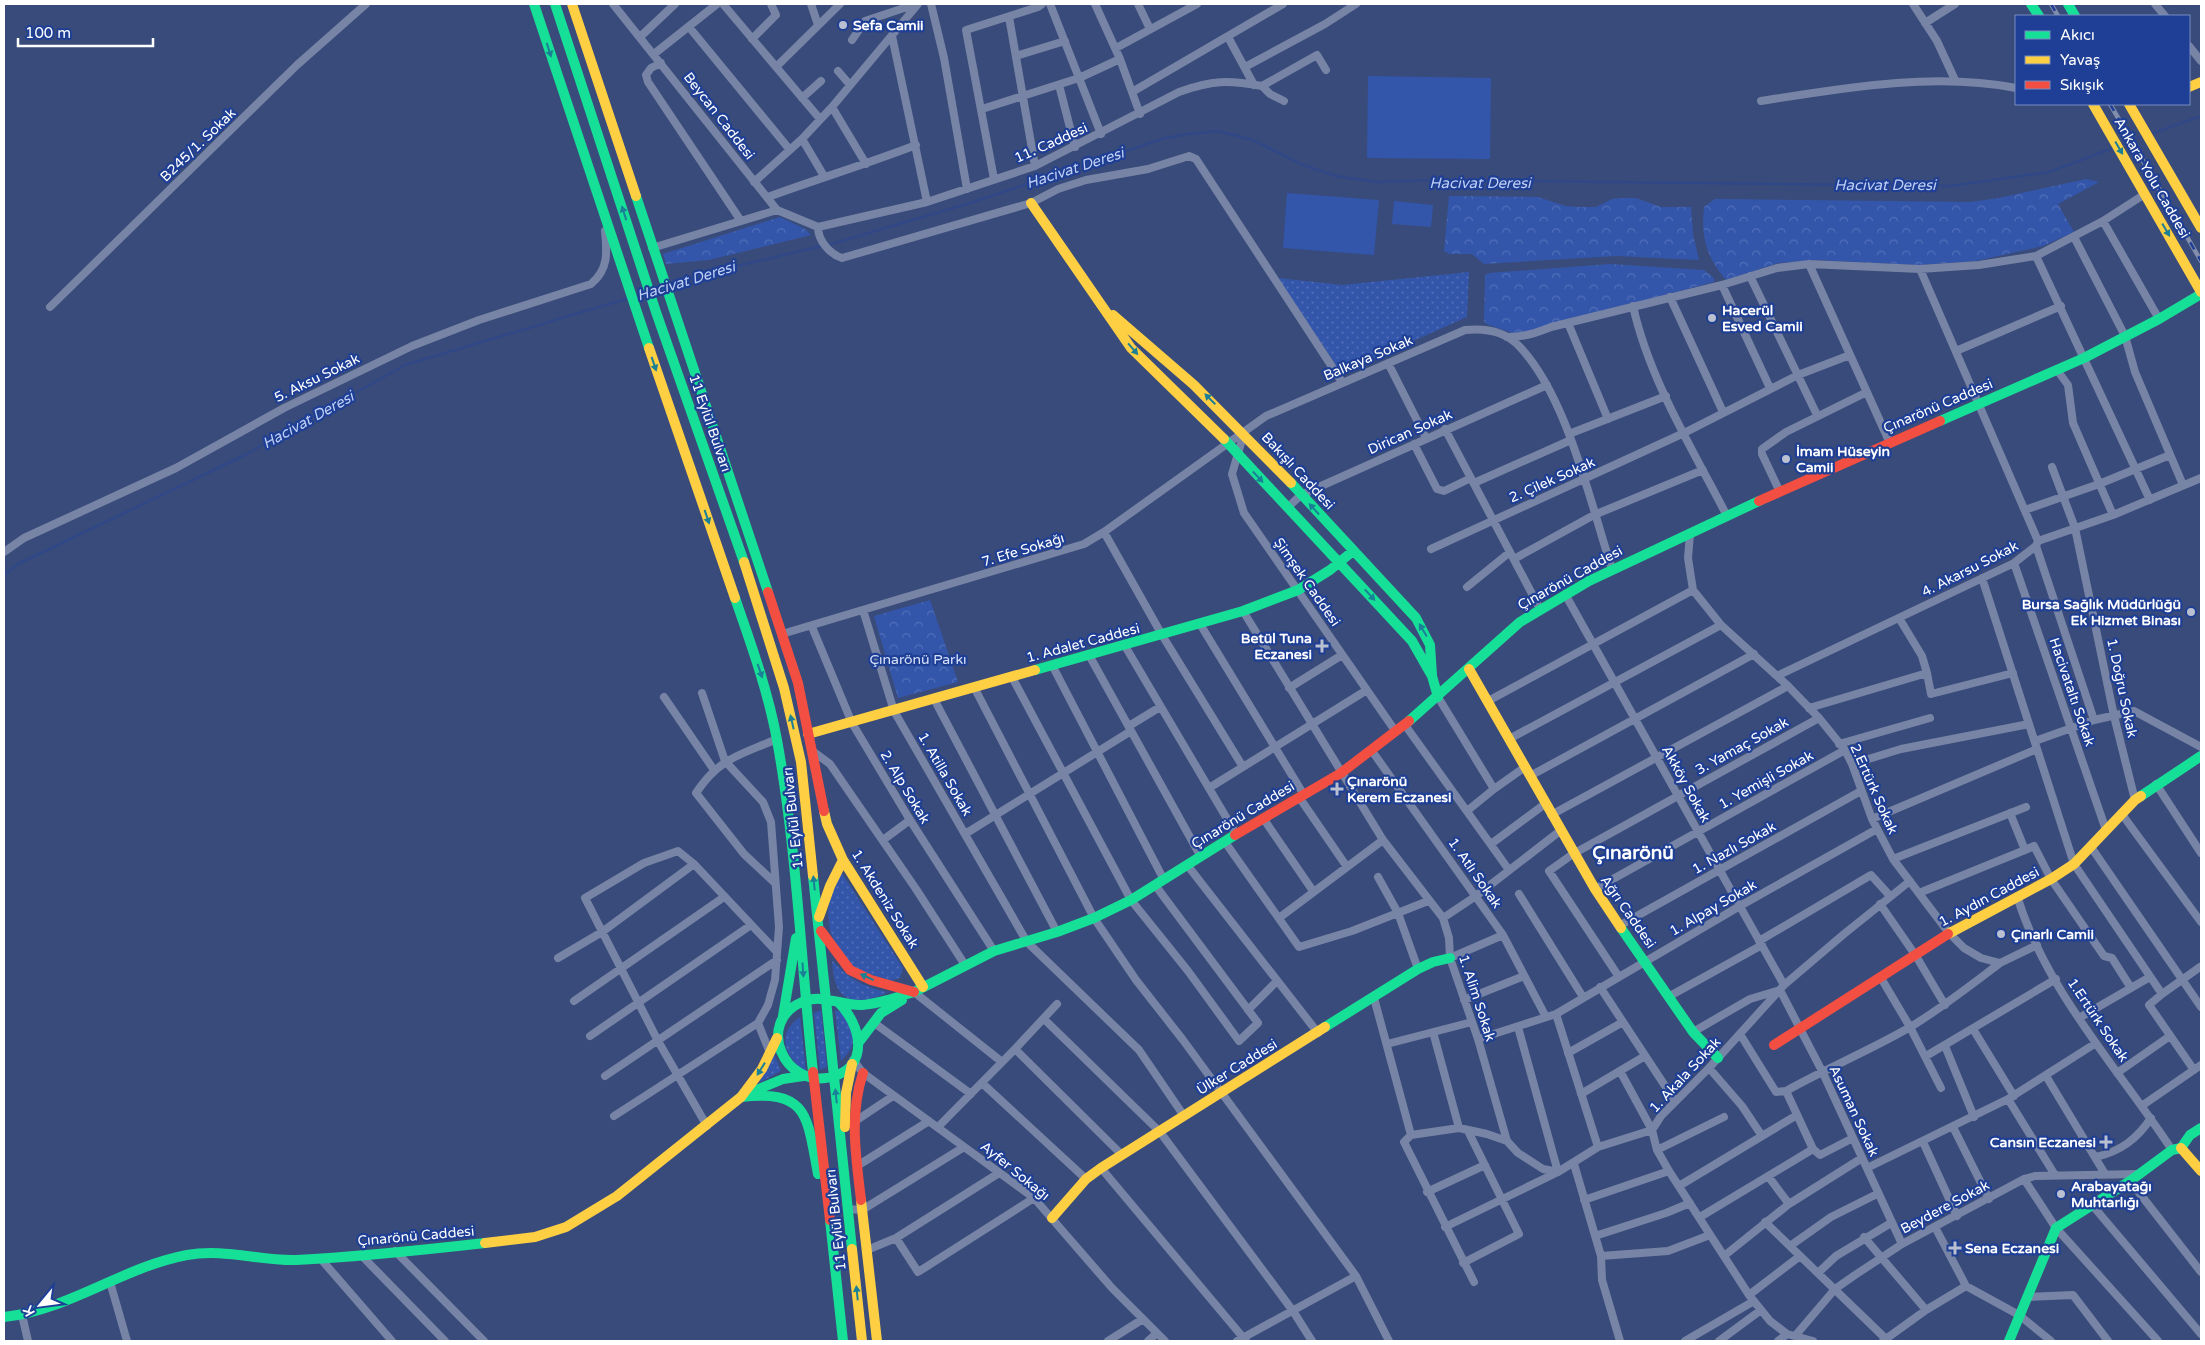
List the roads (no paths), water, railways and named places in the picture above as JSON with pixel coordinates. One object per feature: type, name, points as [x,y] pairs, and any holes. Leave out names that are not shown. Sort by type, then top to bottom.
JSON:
[{"type":"main road","points":[[534,4],[605,220]]},
{"type":"main road","name":"11 Eylül Bulvarı","points":[[555,4],[656,312],[753,588],[784,688],[801,762],[862,1341]]},
{"type":"main road","name":"1. Akdeniz Sokak","points":[[572,4],[670,304],[798,683],[827,824],[843,860],[923,987]]},
{"type":"main road","points":[[2031,4],[2038,15]]},
{"type":"main road","points":[[2068,4],[2074,15]]},
{"type":"main road","name":"Ankara Yolu Caddesi","points":[[2130,105],[2201,228]]},
{"type":"main road","name":"Ankara Yolu Caddesi","points":[[2095,106],[2201,293]]},
{"type":"main road","name":"Bakışlı Caddesi","points":[[1031,203],[1039,212],[1074,266],[1106,308],[1131,348],[1204,418],[1412,641],[1432,676],[1438,697]]},
{"type":"main road","name":"11 Eylül Bulvarı","points":[[605,220],[764,682],[777,739],[793,849],[805,1000],[843,1341]]},
{"type":"main road","name":"Çınarönü Caddesi","points":[[914,992],[994,951],[1057,932],[1094,918],[1131,900],[1188,866],[1236,834],[1341,773],[1405,725],[1469,669],[1492,645],[1520,622],[1565,594],[1612,569],[1889,441],[1980,404],[2084,358],[2159,320],[2201,293]]},
{"type":"main road","name":"Bakışlı Caddesi","points":[[1106,308],[1158,350],[1209,397],[1416,618],[1427,635],[1433,654],[1432,676]]},
{"type":"main road","name":"1. Adalet Caddesi","points":[[808,734],[1125,646],[1243,611],[1298,590],[1339,563],[1353,551]]},
{"type":"main road","name":"Ağrı Caddesi","points":[[1469,669],[1573,854],[1595,889],[1693,1032],[1718,1058]]},
{"type":"main road","name":"1. Aydın Caddesi","points":[[1774,1045],[1916,956],[1949,933],[2051,879],[2074,864],[2135,800],[2201,755]]},
{"type":"main road","points":[[843,860],[830,886],[818,925],[850,970],[871,980],[914,992]]},
{"type":"main road","points":[[741,1097],[762,1069],[777,1038],[789,986],[799,916]]},
{"type":"main road","name":"Ülker Caddesi","points":[[1052,1218],[1086,1179],[1101,1168],[1418,969],[1433,962],[1450,958]]},
{"type":"main road","points":[[782,1020],[791,1008],[805,1000],[826,998],[838,1002],[861,1005],[880,1003],[914,992]]},
{"type":"main road","points":[[844,1174],[846,1093],[852,1062],[859,1042],[881,1013],[914,992]]},
{"type":"main road","points":[[838,1002],[847,1009],[854,1019],[858,1030],[859,1042]]},
{"type":"main road","points":[[777,1038],[779,1050],[784,1061],[792,1070],[803,1076],[814,1079],[834,1077],[852,1062]]},
{"type":"main road","points":[[863,1073],[857,1090],[854,1122],[857,1166],[877,1341]]},
{"type":"main road","points":[[741,1097],[782,1079],[803,1076]]},
{"type":"main road","points":[[741,1097],[763,1093],[778,1094],[800,1108],[806,1118],[833,1250]]},
{"type":"main road","name":"Çınarönü Caddesi","points":[[4,1317],[22,1315],[59,1303],[164,1261],[187,1255],[211,1252],[286,1259],[320,1258],[504,1242],[534,1237],[566,1228],[617,1196],[741,1097]]},
{"type":"main road","points":[[2009,1341],[2056,1228],[2093,1206],[2177,1149],[2190,1135],[2201,1128]]},
{"type":"main road","points":[[2177,1149],[2201,1171]]},
{"type":"street","name":"B245/1. Sokak","points":[[50,307],[297,65],[366,4]]},
{"type":"street","points":[[640,37],[675,4]]},
{"type":"street","points":[[654,54],[717,4]]},
{"type":"street","points":[[723,4],[820,119]]},
{"type":"street","points":[[752,39],[776,15],[772,4]]},
{"type":"street","points":[[811,4],[818,25]]},
{"type":"street","points":[[776,67],[840,4]]},
{"type":"street","points":[[754,182],[802,139],[832,107],[917,4]]},
{"type":"street","points":[[852,40],[865,21],[917,4]]},
{"type":"street","points":[[931,4],[944,58],[967,189]]},
{"type":"street","points":[[994,179],[966,30],[1009,17],[1042,4]]},
{"type":"street","points":[[1050,4],[1101,134]]},
{"type":"street","points":[[1095,4],[1116,48],[1140,114]]},
{"type":"street","points":[[1138,4],[1150,29]]},
{"type":"street","points":[[1116,48],[1187,6],[1197,4]]},
{"type":"street","points":[[1132,92],[1283,4]]},
{"type":"street","points":[[1245,67],[1325,24],[1356,4]]},
{"type":"street","points":[[1913,4],[1937,41],[1955,80]]},
{"type":"street","points":[[1925,23],[1955,4]]},
{"type":"street","points":[[2156,4],[2164,15]]},
{"type":"street","name":"Beycan Caddesi","points":[[617,5],[640,37],[777,210]]},
{"type":"street","points":[[1009,17],[1035,166]]},
{"type":"street","points":[[690,27],[790,150]]},
{"type":"street","points":[[892,36],[927,202]]},
{"type":"street","points":[[1228,37],[1254,85]]},
{"type":"street","points":[[1016,56],[1065,41]]},
{"type":"street","points":[[2190,47],[2201,61]]},
{"type":"street","points":[[1262,86],[1318,55],[1326,70]]},
{"type":"street","points":[[982,109],[1079,78],[1120,59]]},
{"type":"street","points":[[661,63],[651,68],[646,75],[648,82],[741,221]]},
{"type":"street","points":[[838,71],[850,85]]},
{"type":"street","points":[[1761,101],[1835,89],[1955,80],[1985,82],[2015,88]]},
{"type":"street","points":[[802,98],[821,81]]},
{"type":"street","name":"11. Caddesi","points":[[818,231],[927,202],[1035,166],[1140,114],[1179,92],[1202,84],[1220,81],[1262,86],[1270,94],[1284,101]]},
{"type":"street","points":[[1059,85],[1075,147]]},
{"type":"street","points":[[832,107],[866,164]]},
{"type":"street","points":[[802,139],[824,176]]},
{"type":"street","points":[[768,197],[916,145]]},
{"type":"street","points":[[653,252],[777,210],[818,231],[833,255],[842,258],[1031,203],[1058,188],[1086,180],[1148,169],[1189,156],[1196,159],[1342,382]]},
{"type":"street","points":[[1507,337],[1521,337],[1568,322],[1722,285],[1777,268],[1809,264],[1920,269],[1979,266],[2036,256],[2103,221],[2143,191]]},
{"type":"street","name":"5. Aksu Sokak","points":[[4,552],[24,538],[176,468],[284,408],[412,346],[479,320],[591,284],[600,276],[607,252],[605,220]]},
{"type":"street","points":[[2103,221],[2159,320]]},
{"type":"street","points":[[2074,237],[2125,336],[2135,372],[2183,485]]},
{"type":"street","points":[[2036,256],[2150,500]]},
{"type":"street","points":[[1809,264],[1889,441]]},
{"type":"street","points":[[1920,269],[1980,404],[2024,510],[2037,544],[2094,720]]},
{"type":"street","points":[[1750,276],[1817,415]]},
{"type":"street","points":[[1722,285],[1770,388]]},
{"type":"street","points":[[1670,297],[1723,412]]},
{"type":"street","points":[[1633,306],[1638,326],[1666,396],[1727,516]]},
{"type":"street","points":[[1956,351],[2061,306]]},
{"type":"street","points":[[1568,322],[1608,419]]},
{"type":"street","name":"Balkaya Sokak","points":[[1244,434],[1266,416],[1465,330],[1480,328],[1507,337]]},
{"type":"street","points":[[1507,337],[1518,345],[1546,385],[1570,437],[1612,569]]},
{"type":"street","name":"2. Çilek Sokak","points":[[1431,549],[1684,433],[1798,375],[1850,355]]},
{"type":"street","points":[[1388,363],[1426,438]]},
{"type":"street","points":[[2057,370],[2068,385],[2073,423],[2113,515]]},
{"type":"street","name":"Dirican Sokak","points":[[1287,508],[1301,495],[1546,385]]},
{"type":"street","points":[[1780,492],[1762,454],[1762,448],[1817,415],[1866,392]]},
{"type":"street","points":[[1414,444],[1437,489],[1444,491],[1473,480],[1608,419],[1666,396]]},
{"type":"street","points":[[1445,429],[1540,609]]},
{"type":"street","name":"7. Efe Sokağı","points":[[782,634],[812,627],[1084,544],[1104,532],[1226,443],[1244,434]]},
{"type":"street","name":"Şimşek Caddesi","points":[[1244,434],[1239,457],[1232,474],[1244,514],[1396,732]]},
{"type":"street","points":[[2024,510],[2099,484],[2170,455]]},
{"type":"street","name":"1. Doğru Sokak","points":[[2052,467],[2075,528],[2114,716],[2135,800]]},
{"type":"street","points":[[1467,587],[1512,556],[1594,516],[1703,470]]},
{"type":"street","name":"4. Akarsu Sokak","points":[[1778,676],[2014,563],[2037,544],[2201,478]]},
{"type":"street","points":[[1104,532],[1162,635],[1243,767]]},
{"type":"street","name":"2.Ertürk Sokak","points":[[1690,534],[1688,558],[1693,590],[1721,625],[1788,686],[1819,718],[1842,747],[1852,764],[1872,819],[1893,859],[1949,933],[1964,948],[1981,958],[2000,963]]},
{"type":"street","name":"Hacivataltı Sokak","points":[[2014,563],[2106,830]]},
{"type":"street","points":[[1982,578],[2074,864],[2162,994]]},
{"type":"street","points":[[1488,701],[1693,590]]},
{"type":"street","name":"Akköy Sokak","points":[[1565,594],[1740,906],[1782,988]]},
{"type":"street","name":"1. Atilla Sokak","points":[[863,610],[894,711],[1027,942],[1139,1050],[1184,1116]]},
{"type":"street","name":"1. Alim Sokak","points":[[1243,611],[1383,840],[1428,901],[1443,918],[1449,938],[1450,958],[1478,1039],[1507,1141]]},
{"type":"street","points":[[1899,618],[1922,656],[1931,694],[2013,674]]},
{"type":"street","points":[[1200,624],[1275,747],[1301,796],[1347,867]]},
{"type":"street","points":[[1509,738],[1721,625]]},
{"type":"street","name":"2. Alp Sokak","points":[[812,627],[852,723],[910,820],[994,951]]},
{"type":"street","points":[[1125,646],[1236,834]]},
{"type":"street","points":[[1467,811],[1494,789],[1635,719],[1754,654]]},
{"type":"street","points":[[1089,655],[1201,857]]},
{"type":"street","points":[[1289,688],[1342,655]]},
{"type":"street","points":[[1012,677],[1131,900],[1188,970],[1239,1041],[1258,1023],[1160,883],[1097,752],[1052,665]]},
{"type":"street","points":[[1809,708],[1926,673]]},
{"type":"street","points":[[1552,815],[1788,686]]},
{"type":"street","points":[[974,687],[1094,918],[1136,980],[1183,1040],[1356,1276],[1389,1341]]},
{"type":"street","points":[[1209,788],[1367,690]]},
{"type":"street","points":[[614,1116],[758,1023],[768,1005],[775,980],[779,926],[770,822],[763,802],[725,761],[702,693]]},
{"type":"street","points":[[664,697],[714,770]]},
{"type":"street","points":[[1438,697],[1494,789]]},
{"type":"street","points":[[934,699],[1057,932]]},
{"type":"street","points":[[965,834],[1097,752],[1160,707]]},
{"type":"street","points":[[1872,819],[2072,728],[2094,720],[2134,711],[2201,755]]},
{"type":"street","name":"3. Yamaç Sokak","points":[[1619,976],[1549,871],[1573,854],[1819,718]]},
{"type":"street","name":"1. Yemişli Sokak","points":[[1595,889],[1698,832],[1842,747],[1930,718]]},
{"type":"street","points":[[1852,764],[1901,749],[2029,724]]},
{"type":"street","points":[[1405,725],[1509,870]]},
{"type":"street","points":[[775,884],[744,854],[696,794],[708,775],[725,761],[777,739]]},
{"type":"street","points":[[811,750],[830,764],[883,840],[965,965]]},
{"type":"street","name":"1. Atlı Sokak","points":[[1372,751],[1503,935],[1546,1017]]},
{"type":"street","points":[[2156,784],[2201,854]]},
{"type":"street","name":"1. Nazlı Sokak","points":[[1619,926],[1861,791]]},
{"type":"street","points":[[1491,844],[1546,804]]},
{"type":"street","points":[[1893,859],[2026,807]]},
{"type":"street","points":[[2010,813],[2025,850]]},
{"type":"street","points":[[2121,813],[2201,922]]},
{"type":"street","points":[[1263,818],[1313,891]]},
{"type":"street","points":[[883,840],[910,820]]},
{"type":"street","name":"1. Alpay Sokak","points":[[1478,1039],[1556,1014],[1740,906],[1877,829]]},
{"type":"street","points":[[1443,918],[1476,896],[1560,831]]},
{"type":"street","points":[[1278,918],[1383,840]]},
{"type":"street","points":[[1225,842],[1300,947],[1352,930],[1428,901]]},
{"type":"street","points":[[1919,893],[2034,846],[2051,879],[2104,956],[2112,958],[2131,988]]},
{"type":"street","points":[[2091,847],[2201,1007]]},
{"type":"street","points":[[707,1126],[658,1041],[585,898],[644,863],[678,851],[694,864],[777,952]]},
{"type":"street","points":[[558,958],[602,932],[694,864]]},
{"type":"street","points":[[1188,866],[1318,1033]]},
{"type":"street","points":[[1668,997],[1871,874],[1890,896]]},
{"type":"street","points":[[1378,878],[1398,913],[1418,969]]},
{"type":"street","name":"1. Akala Sokak","points":[[1445,1227],[1574,1164],[1598,1147],[1652,1130],[1660,1116],[1709,1068],[1782,988],[1880,904],[1910,881]]},
{"type":"street","points":[[1519,894],[1583,997]]},
{"type":"street","points":[[574,1001],[724,896]]},
{"type":"street","name":"1.Ertürk Sokak","points":[[2017,896],[2026,924],[2036,945],[2080,1018],[2142,1106],[2177,1149]]},
{"type":"street","points":[[1880,904],[1916,956],[1945,1005]]},
{"type":"street","points":[[590,1036],[751,925]]},
{"type":"street","points":[[1450,958],[1503,935]]},
{"type":"street","points":[[1740,1034],[1776,1092],[1786,1092],[1822,1071],[1910,1027],[1945,1005],[2000,963],[2036,945]]},
{"type":"street","points":[[605,1076],[777,960]]},
{"type":"street","points":[[2194,1070],[2149,1005],[2200,967]]},
{"type":"street","points":[[1464,1000],[1524,976]]},
{"type":"street","points":[[2080,1018],[2150,977]]},
{"type":"street","points":[[1881,978],[1910,1027],[1942,1088]]},
{"type":"street","points":[[1926,1056],[2056,979]]},
{"type":"street","points":[[1248,1010],[1277,980]]},
{"type":"street","points":[[1600,987],[1675,1101]]},
{"type":"street","points":[[1693,1032],[1750,999],[1782,988]]},
{"type":"street","name":"Asuman Sokak","points":[[1782,988],[1902,1244]]},
{"type":"street","points":[[914,992],[1002,1062]]},
{"type":"street","points":[[1374,998],[1411,1135]]},
{"type":"street","points":[[938,1127],[1044,1019],[1056,1004]]},
{"type":"street","points":[[1556,1014],[1598,1147]]},
{"type":"street","points":[[1044,1019],[1160,1132],[1294,1311],[1312,1341]]},
{"type":"street","points":[[873,1022],[971,1094]]},
{"type":"street","points":[[1386,1044],[1472,1022]]},
{"type":"street","points":[[1568,1053],[1623,1022]]},
{"type":"street","points":[[758,1023],[770,1053]]},
{"type":"street","points":[[1474,1282],[1427,1192],[1404,1142],[1411,1135],[1459,1128],[1487,1134],[1507,1141],[1518,1153],[1528,1160],[1543,1169],[1558,1172],[1518,1027]]},
{"type":"street","points":[[1973,1029],[2055,1175]]},
{"type":"street","points":[[1433,1032],[1459,1128]]},
{"type":"street","points":[[2118,1073],[2170,1036]]},
{"type":"street","points":[[1867,1168],[2011,1098],[2096,1043]]},
{"type":"street","points":[[1944,1046],[1974,1117]]},
{"type":"street","points":[[1015,1049],[1122,1156]]},
{"type":"street","points":[[1581,1094],[1645,1056]]},
{"type":"street","name":"Ayfer Sokağı","points":[[852,1062],[893,1096],[1034,1198],[1112,1288],[1165,1341]]},
{"type":"street","points":[[2142,1106],[2201,1065]]},
{"type":"street","points":[[1709,1068],[1742,1106],[1762,1136]]},
{"type":"street","points":[[1620,1071],[1652,1130],[1657,1150],[1669,1171],[1752,1298],[1770,1321],[1791,1335],[1813,1341]]},
{"type":"street","points":[[2046,1076],[2105,1174]]},
{"type":"street","points":[[982,1083],[1086,1179]]},
{"type":"street","points":[[1786,1092],[1813,1149],[1820,1155],[1853,1138]]},
{"type":"street","points":[[854,1122],[893,1096]]},
{"type":"street","points":[[1679,1186],[1797,1116]]},
{"type":"street","points":[[1657,1150],[1724,1117]]},
{"type":"street","points":[[2096,1157],[2126,1145],[2136,1138],[2151,1118]]},
{"type":"street","points":[[857,1166],[928,1121]]},
{"type":"street","points":[[1953,1127],[1989,1199]]},
{"type":"street","points":[[1464,1264],[1519,1234],[1468,1130]]},
{"type":"street","points":[[1923,1142],[1957,1216]]},
{"type":"street","points":[[848,1209],[862,1210],[964,1146]]},
{"type":"street","points":[[1700,1218],[1813,1149]]},
{"type":"street","points":[[1724,1256],[1789,1204],[1862,1158]]},
{"type":"street","points":[[1574,1164],[1601,1256],[1602,1280],[1620,1341]]},
{"type":"street","points":[[1427,1192],[1485,1165]]},
{"type":"street","points":[[1101,1168],[1242,1340],[1356,1276]]},
{"type":"street","points":[[1584,1200],[1669,1171]]},
{"type":"street","points":[[867,1250],[896,1238],[999,1173]]},
{"type":"street","name":"Beydere Sokak","points":[[1778,1341],[1791,1335],[1835,1289],[1902,1244],[2024,1179],[2055,1175],[2140,1174]]},
{"type":"street","points":[[1768,1176],[1789,1204]]},
{"type":"street","points":[[2024,1179],[2056,1228],[2158,1341]]},
{"type":"street","points":[[2130,1181],[2201,1272]]},
{"type":"street","points":[[1790,1246],[1831,1218],[1878,1194]]},
{"type":"street","points":[[896,1238],[918,1272],[1034,1198]]},
{"type":"street","points":[[1595,1236],[1666,1213],[1690,1203]]},
{"type":"street","points":[[2093,1206],[2201,1334]]},
{"type":"street","points":[[1765,1222],[1835,1289],[1884,1340],[1926,1310],[1966,1286]]},
{"type":"street","points":[[1818,1273],[1836,1256],[1891,1223]]},
{"type":"street","points":[[1935,1227],[1966,1286],[2019,1315],[2051,1341]]},
{"type":"street","points":[[1601,1256],[1668,1251],[1710,1235]]},
{"type":"street","points":[[1864,1238],[1926,1310]]},
{"type":"street","points":[[395,1251],[484,1341]]},
{"type":"street","points":[[361,1255],[445,1341]]},
{"type":"street","points":[[1685,1341],[1752,1298],[1800,1256]]},
{"type":"street","points":[[320,1258],[392,1341]]},
{"type":"street","points":[[110,1282],[127,1341]]},
{"type":"street","points":[[2027,1297],[2073,1295],[2108,1341]]},
{"type":"street","points":[[1719,1341],[1761,1310]]},
{"type":"street","points":[[22,1315],[28,1341]]},
{"type":"street","points":[[1108,1341],[1142,1319]]},
{"type":"street","points":[[1148,1341],[1157,1333]]},
{"type":"waterway","name":"Hacivat Deresi","points":[[2151,134],[2201,116]]},
{"type":"waterway","name":"Hacivat Deresi","points":[[828,245],[970,203],[1165,138],[1218,131],[1253,140],[1303,165],[1336,176],[1376,182],[1432,180],[1950,186],[2049,172],[2113,148]]},
{"type":"waterway","name":"Hacivat Deresi","points":[[2123,144],[2143,136]]},
{"type":"waterway","name":"Hacivat Deresi","points":[[668,286],[737,266],[822,246]]},
{"type":"waterway","name":"Hacivat Deresi","points":[[635,296],[646,293]]},
{"type":"waterway","name":"Hacivat Deresi","points":[[4,575],[18,564],[245,455],[405,365],[629,298]]},
{"type":"railway","points":[[2051,4],[2057,15]]},
{"type":"railway","points":[[2111,105],[2201,261]]},
{"type":"place","name":"Sefa Camii","points":[[843,25]]},
{"type":"place","name":"Hacerül Esved Camii","points":[[1712,318]]},
{"type":"place","name":"İmam Hüseyin Camii","points":[[1786,459]]},
{"type":"place","name":"Bursa Sağlık Müdürlüğü Ek Hizmet Binası","points":[[2191,612]]},
{"type":"place","name":"Betül Tuna Eczanesi","points":[[1322,646]]},
{"type":"place","name":"Çınarönü Kerem Eczanesi","points":[[1337,789]]},
{"type":"place","name":"Çınarlı Camii","points":[[2001,934]]},
{"type":"place","name":"Cansın Eczanesi","points":[[2106,1142]]},
{"type":"place","name":"Arabayatağı Muhtarlığı","points":[[2061,1194]]},
{"type":"place","name":"Sena Eczanesi","points":[[1955,1248]]},
{"type":"district","name":"Çınarönü","points":[[1633,853]]},
{"type":"park label","name":"Çınarönü Parkı","points":[[918,659]]}]
